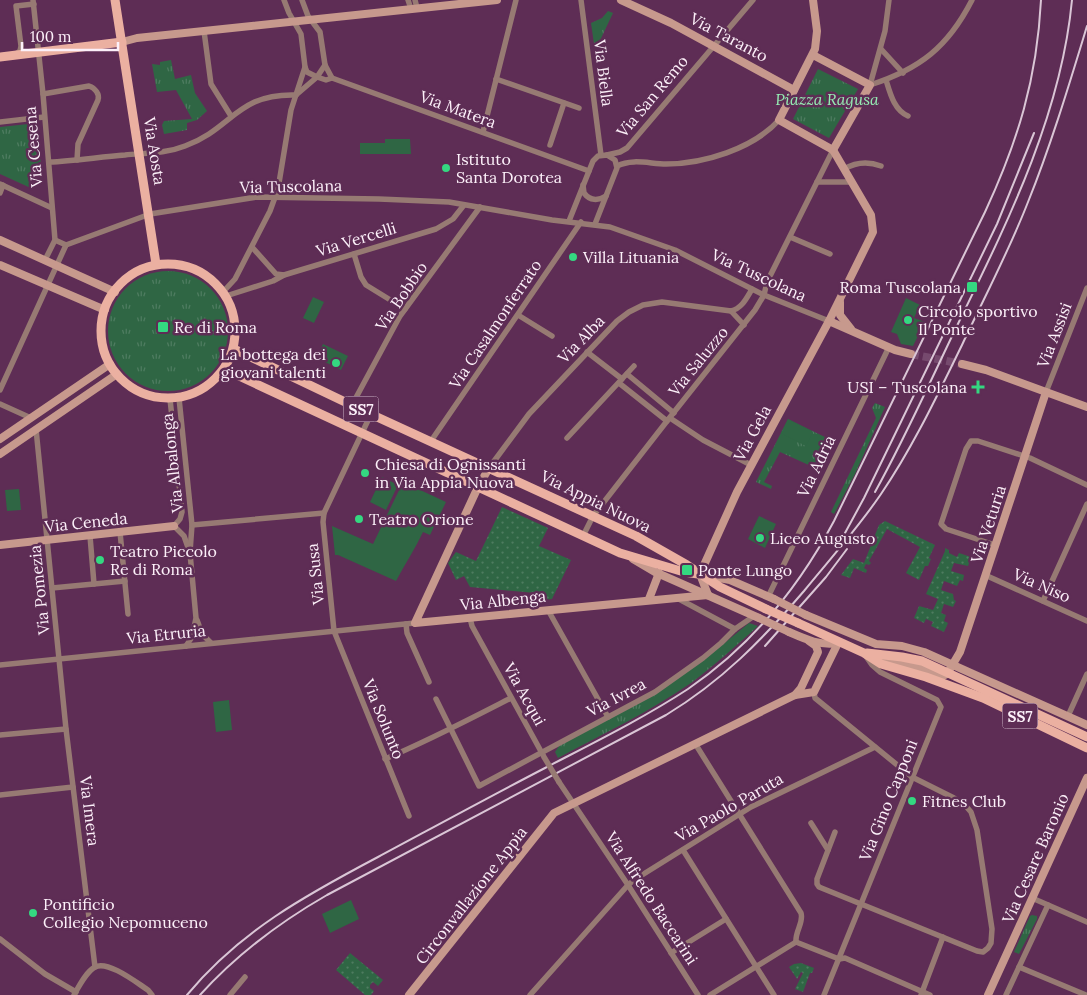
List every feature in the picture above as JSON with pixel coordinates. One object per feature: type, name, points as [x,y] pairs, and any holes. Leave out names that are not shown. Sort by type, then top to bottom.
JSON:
[{"type":"main road","name":"Via Aosta","points":[[115,0],[150,214],[156,264]]},
{"type":"main road","points":[[0,57],[122,42]]},
{"type":"main road","points":[[156,264],[174,264],[192,268],[213,280],[224,294],[232,310],[235,324],[234,349],[216,379],[190,394],[175,398],[153,396],[138,391],[126,383],[116,374],[110,364],[101,336],[105,310],[114,292],[134,273],[156,264]]},
{"type":"main road","name":"Via Appia Nuova","points":[[234,349],[593,516],[663,551],[700,574]]},
{"type":"main road","name":"SS7","points":[[224,368],[583,536],[659,569],[700,574],[726,590],[838,643],[864,653],[881,664],[953,686],[1087,748]]},
{"type":"main road","points":[[864,653],[910,658],[925,662],[962,679],[975,680],[1087,737]]},
{"type":"street","points":[[284,0],[301,37],[305,67],[308,73],[316,77]]},
{"type":"street","points":[[302,0],[311,20],[322,36],[326,65],[332,78]]},
{"type":"street","points":[[408,0],[414,6]]},
{"type":"street","points":[[122,42],[137,38],[311,20],[414,6],[497,0]]},
{"type":"street","points":[[483,132],[516,0]]},
{"type":"street","name":"Via Biella","points":[[581,0],[604,155]]},
{"type":"street","name":"Via Taranto","points":[[621,0],[664,19],[794,90]]},
{"type":"street","name":"Via San Remo","points":[[604,155],[620,152],[627,148],[753,0]]},
{"type":"street","points":[[617,166],[632,162],[681,164],[715,157],[757,138],[778,120],[813,55],[817,38],[813,0]]},
{"type":"street","points":[[833,150],[870,85],[887,23],[889,0]]},
{"type":"street","points":[[813,55],[870,85],[886,80],[914,68],[926,59],[960,21],[972,0]]},
{"type":"street","points":[[15,55],[21,47],[16,6],[33,2]]},
{"type":"street","name":"Via Cesena","points":[[33,2],[43,94],[54,240]]},
{"type":"street","points":[[204,31],[211,84],[231,116]]},
{"type":"street","points":[[881,49],[903,72]]},
{"type":"street","points":[[48,162],[168,151],[187,145],[212,132],[245,106],[262,98],[296,95],[326,65]]},
{"type":"street","points":[[224,294],[264,225],[275,197],[291,110],[305,67]]},
{"type":"street","name":"Via Matera","points":[[316,77],[326,80],[332,78],[589,171]]},
{"type":"street","points":[[496,79],[579,108]]},
{"type":"street","points":[[886,80],[895,103],[908,116]]},
{"type":"street","points":[[43,94],[89,86],[98,93],[98,100],[78,144],[77,160]]},
{"type":"street","points":[[550,145],[564,103]]},
{"type":"street","points":[[0,122],[44,117]]},
{"type":"street","points":[[778,120],[833,150],[851,182],[817,182]]},
{"type":"street","name":"Via Saluzzo","points":[[583,536],[593,516],[744,325],[764,295],[767,282],[833,150]]},
{"type":"street","points":[[480,207],[569,221],[594,159],[604,155],[613,158],[617,166],[616,173],[595,224]]},
{"type":"street","points":[[844,169],[850,165],[865,162],[881,166]]},
{"type":"street","name":"Via Gela","points":[[700,574],[750,465],[829,321],[872,236],[874,230],[871,215],[851,182]]},
{"type":"street","points":[[583,183],[584,193],[590,199],[599,199],[606,196]]},
{"type":"street","points":[[0,193],[2,185],[52,208]]},
{"type":"street","name":"Via Tuscolana","points":[[66,245],[150,214],[258,197],[433,201],[480,207]]},
{"type":"street","name":"Via Vercelli","points":[[224,294],[265,284],[284,276],[436,229],[453,219],[464,204]]},
{"type":"street","name":"Via Bobbio","points":[[352,405],[405,309],[480,207]]},
{"type":"street","name":"Via Tuscolana","points":[[569,221],[610,227],[675,250],[764,295],[889,347],[911,354]]},
{"type":"street","name":"Via Casalmonferrato","points":[[431,441],[581,222]]},
{"type":"street","points":[[790,237],[830,254]]},
{"type":"street","points":[[0,240],[114,292]]},
{"type":"street","points":[[0,390],[66,245],[54,240],[45,260]]},
{"type":"street","points":[[252,247],[276,274],[284,276]]},
{"type":"street","points":[[354,254],[361,277],[366,285],[405,309]]},
{"type":"street","points":[[0,265],[105,310]]},
{"type":"street","name":"Via Assisi","points":[[1046,392],[1087,288]]},
{"type":"street","points":[[744,325],[731,311],[742,305],[752,289]]},
{"type":"street","points":[[840,299],[840,315],[852,331]]},
{"type":"street","name":"Via Alba","points":[[489,468],[529,414],[620,318],[635,308],[646,304],[673,302],[731,311]]},
{"type":"street","points":[[518,314],[552,336]]},
{"type":"street","name":"Via Adria","points":[[771,598],[889,347]]},
{"type":"street","points":[[588,352],[702,440],[750,465]]},
{"type":"street","points":[[0,439],[110,364]]},
{"type":"street","points":[[962,364],[986,370],[1087,407]]},
{"type":"street","points":[[567,438],[634,366]]},
{"type":"street","points":[[0,454],[116,374]]},
{"type":"street","points":[[623,378],[671,417]]},
{"type":"street","name":"Via Veturia","points":[[948,673],[960,652],[1046,392]]},
{"type":"street","name":"Via Albalonga","points":[[175,398],[182,512],[181,518],[174,526],[184,536],[190,553]]},
{"type":"street","name":"Via Albalonga","points":[[175,398],[192,525],[190,553],[196,618],[192,637],[186,646]]},
{"type":"street","points":[[0,404],[31,418]]},
{"type":"street","points":[[192,525],[324,514],[371,414]]},
{"type":"street","points":[[16,428],[22,438]]},
{"type":"street","name":"Via Pomezia","points":[[36,429],[60,659]]},
{"type":"street","points":[[995,545],[942,526],[941,522],[969,443],[974,440],[1025,457],[1087,484]]},
{"type":"street","points":[[415,623],[478,487],[489,468]]},
{"type":"street","points":[[1043,601],[1087,504]]},
{"type":"street","name":"Via Albalonga","points":[[182,512],[192,525]]},
{"type":"street","name":"Via Susa","points":[[324,514],[323,522],[334,631]]},
{"type":"street","name":"Via Ceneda","points":[[0,545],[174,526]]},
{"type":"street","points":[[120,532],[128,614]]},
{"type":"street","points":[[90,536],[94,584]]},
{"type":"street","points":[[649,599],[659,569],[708,595],[809,641],[818,650],[801,688],[795,695]]},
{"type":"street","points":[[700,574],[708,595]]},
{"type":"street","name":"SS7","points":[[700,574],[726,579],[863,639],[918,650],[953,664]]},
{"type":"street","name":"Via Niso","points":[[985,575],[1087,621]]},
{"type":"street","points":[[52,588],[125,580]]},
{"type":"street","name":"Via Albenga","points":[[334,631],[649,599],[708,595]]},
{"type":"street","points":[[674,597],[735,629]]},
{"type":"street","points":[[548,610],[608,716]]},
{"type":"street","name":"Via Ivrea","points":[[450,729],[479,786],[543,755],[608,716],[655,692],[685,672],[735,629],[756,617]]},
{"type":"street","name":"Via Albalonga","points":[[196,618],[204,636],[209,642],[215,643]]},
{"type":"street","name":"Via Acqui","points":[[470,618],[472,626],[511,698],[572,803]]},
{"type":"street","points":[[406,624],[407,634],[429,682]]},
{"type":"street","name":"Via Etruria","points":[[0,665],[334,631]]},
{"type":"street","name":"Via Solunto","points":[[334,631],[409,816]]},
{"type":"street","points":[[809,641],[824,644],[838,643]]},
{"type":"street","points":[[835,832],[817,879],[817,884],[821,888],[983,952],[988,948],[991,943],[992,929],[977,827],[974,818],[966,806],[958,800],[912,777],[815,698],[814,692],[838,643]]},
{"type":"street","name":"Via Gino Capponi","points":[[838,959],[941,708],[937,700],[880,672],[872,665],[864,653]]},
{"type":"street","name":"Via Imera","points":[[60,659],[66,729],[95,967]]},
{"type":"street","points":[[812,664],[824,671]]},
{"type":"street","points":[[953,664],[975,680],[1068,716],[1087,726]]},
{"type":"street","points":[[1068,716],[1087,674]]},
{"type":"street","points":[[962,679],[961,684],[965,691]]},
{"type":"street","points":[[572,803],[696,745],[795,695],[814,692]]},
{"type":"street","points":[[385,759],[511,698]]},
{"type":"street","points":[[436,699],[450,729]]},
{"type":"street","points":[[0,735],[66,729]]},
{"type":"street","points":[[696,745],[802,916],[796,942]]},
{"type":"street","name":"Via Paolo Paruta","points":[[530,995],[628,885],[738,814],[875,747]]},
{"type":"street","name":"Via Cesare Baronio","points":[[988,995],[1087,778]]},
{"type":"street","points":[[0,796],[73,787]]},
{"type":"street","name":"Circonvallazione Appia","points":[[409,995],[554,813],[572,803]]},
{"type":"street","name":"Via Alfredo Baccarini","points":[[572,803],[628,885],[698,995]]},
{"type":"street","points":[[811,823],[828,848]]},
{"type":"street","points":[[683,850],[774,995]]},
{"type":"street","points":[[1032,898],[1087,922]]},
{"type":"street","name":"Via Cesare Baronio","points":[[1006,995],[1048,905]]},
{"type":"street","points":[[672,953],[726,919]]},
{"type":"street","points":[[921,993],[943,937]]},
{"type":"street","points":[[0,939],[45,974],[75,993],[95,967],[102,965],[111,967],[148,990],[152,995]]},
{"type":"street","points":[[796,942],[838,959],[845,958],[921,993],[930,995]]},
{"type":"street","points":[[710,995],[796,942]]},
{"type":"street","points":[[824,995],[838,959]]},
{"type":"street","points":[[1019,967],[1086,995]]},
{"type":"street","points":[[230,995],[245,976]]},
{"type":"green space","points":[[608,11],[613,13],[595,51],[591,23],[602,18]]},
{"type":"green space","points":[[171,60],[175,79],[191,75],[195,93],[207,111],[197,120],[187,123],[187,130],[164,134],[162,125],[164,121],[192,119],[176,90],[157,92],[152,64],[160,65],[160,62]]},
{"type":"green space","name":"Piazza Ragusa","points":[[818,69],[858,89],[829,138],[793,119]]},
{"type":"green space","points":[[38,123],[42,183],[33,189],[0,174],[0,127]]},
{"type":"green space","points":[[385,139],[410,139],[411,154],[360,154],[360,143],[385,143]]},
{"type":"green space","points":[[168,271],[191,275],[211,288],[224,308],[228,331],[224,354],[211,374],[191,387],[168,391],[145,387],[125,374],[112,354],[108,331],[112,308],[125,288],[145,275]]},
{"type":"green space","points":[[313,297],[324,302],[314,323],[303,318]]},
{"type":"green space","name":"Circolo sportivo Il Ponte","points":[[906,298],[920,305],[914,318],[925,322],[913,346],[901,344],[897,334],[891,332]]},
{"type":"green space","points":[[323,344],[348,356],[341,370],[317,358]]},
{"type":"green space","points":[[875,403],[885,407],[855,474],[834,514],[831,512],[876,418],[872,408]]},
{"type":"green space","points":[[788,419],[835,442],[822,471],[780,452],[764,482],[772,486],[771,489],[756,482]]},
{"type":"green space","points":[[788,419],[813,432],[806,446],[781,433]]},
{"type":"green space","points":[[382,477],[398,485],[386,510],[370,502]]},
{"type":"green space","points":[[403,482],[446,502],[430,535],[423,532],[396,581],[335,555],[332,526],[373,544]]},
{"type":"green space","points":[[19,489],[21,510],[7,511],[5,490]]},
{"type":"green space","points":[[502,507],[548,528],[539,546],[571,560],[552,599],[538,601],[535,599],[535,593],[470,587],[464,576],[456,580],[448,563],[456,552],[476,561]]},
{"type":"green space","points":[[759,516],[776,524],[765,548],[748,539]]},
{"type":"green space","points":[[885,521],[935,545],[929,558],[931,559],[928,566],[925,566],[919,580],[906,573],[920,547],[887,529],[869,561],[871,563],[869,565],[866,564],[864,568],[867,570],[866,573],[854,568],[850,578],[841,575],[853,559],[864,563],[879,525]]},
{"type":"green space","points":[[945,548],[949,550],[949,553],[957,557],[959,553],[971,557],[968,566],[954,563],[951,571],[964,575],[963,581],[960,580],[957,586],[944,581],[941,590],[953,594],[956,601],[953,607],[944,604],[941,613],[946,615],[944,621],[948,623],[944,632],[931,626],[933,622],[926,619],[924,623],[914,618],[919,606],[933,610],[938,599],[926,594]]},
{"type":"green space","points":[[749,623],[758,626],[691,683],[642,713],[558,758],[555,752],[559,746],[699,664]]},
{"type":"green space","points":[[229,700],[232,730],[216,732],[213,702]]},
{"type":"green space","points":[[351,900],[359,919],[330,933],[322,914]]},
{"type":"green space","points":[[1030,916],[1037,916],[1037,919],[1019,954],[1014,952]]},
{"type":"green space","points":[[350,953],[383,980],[378,986],[373,982],[370,985],[370,988],[374,991],[371,995],[365,995],[336,970]]},
{"type":"green space","points":[[801,963],[814,968],[812,973],[810,973],[803,992],[795,989],[803,973],[801,972],[797,979],[789,967]]},
{"type":"tunnel","points":[[911,354],[962,364]]},
{"type":"railway","points":[[187,995],[207,972],[229,952],[275,916],[351,871],[671,700],[711,672],[732,654],[771,614],[805,569],[834,521],[997,186],[1024,109],[1035,56],[1041,0]]},
{"type":"railway","points":[[875,492],[906,432],[1012,210],[1044,128],[1066,43],[1072,0]]},
{"type":"railway","points":[[200,995],[244,952],[310,905],[666,715],[723,674],[773,626],[872,507],[904,458],[924,421],[1021,220],[1052,137],[1087,26]]},
{"type":"railway","points":[[845,533],[864,498],[997,224],[1034,133]]},
{"type":"railway","points":[[765,646],[826,577],[847,549]]},
{"type":"place","name":"Istituto Santa Dorotea","points":[[446,168]]},
{"type":"place","name":"Villa Lituania","points":[[573,257]]},
{"type":"place","name":"Roma Tuscolana","points":[[972,287]]},
{"type":"place","name":"Circolo sportivo Il Ponte","points":[[908,320]]},
{"type":"place","name":"Re di Roma","points":[[163,327]]},
{"type":"place","name":"La bottega dei giovani talenti","points":[[336,363]]},
{"type":"place","name":"USI – Tuscolana","points":[[978,387]]},
{"type":"place","name":"Chiesa di Ognissanti in Via Appia Nuova","points":[[365,473]]},
{"type":"place","name":"Teatro Orione","points":[[359,519]]},
{"type":"place","name":"Liceo Augusto","points":[[760,538]]},
{"type":"place","name":"Teatro Piccolo Re di Roma","points":[[100,560]]},
{"type":"place","name":"Ponte Lungo","points":[[687,570]]},
{"type":"place","name":"Fitnes Club","points":[[912,801]]},
{"type":"place","name":"Pontificio Collegio Nepomuceno","points":[[33,913]]}]
